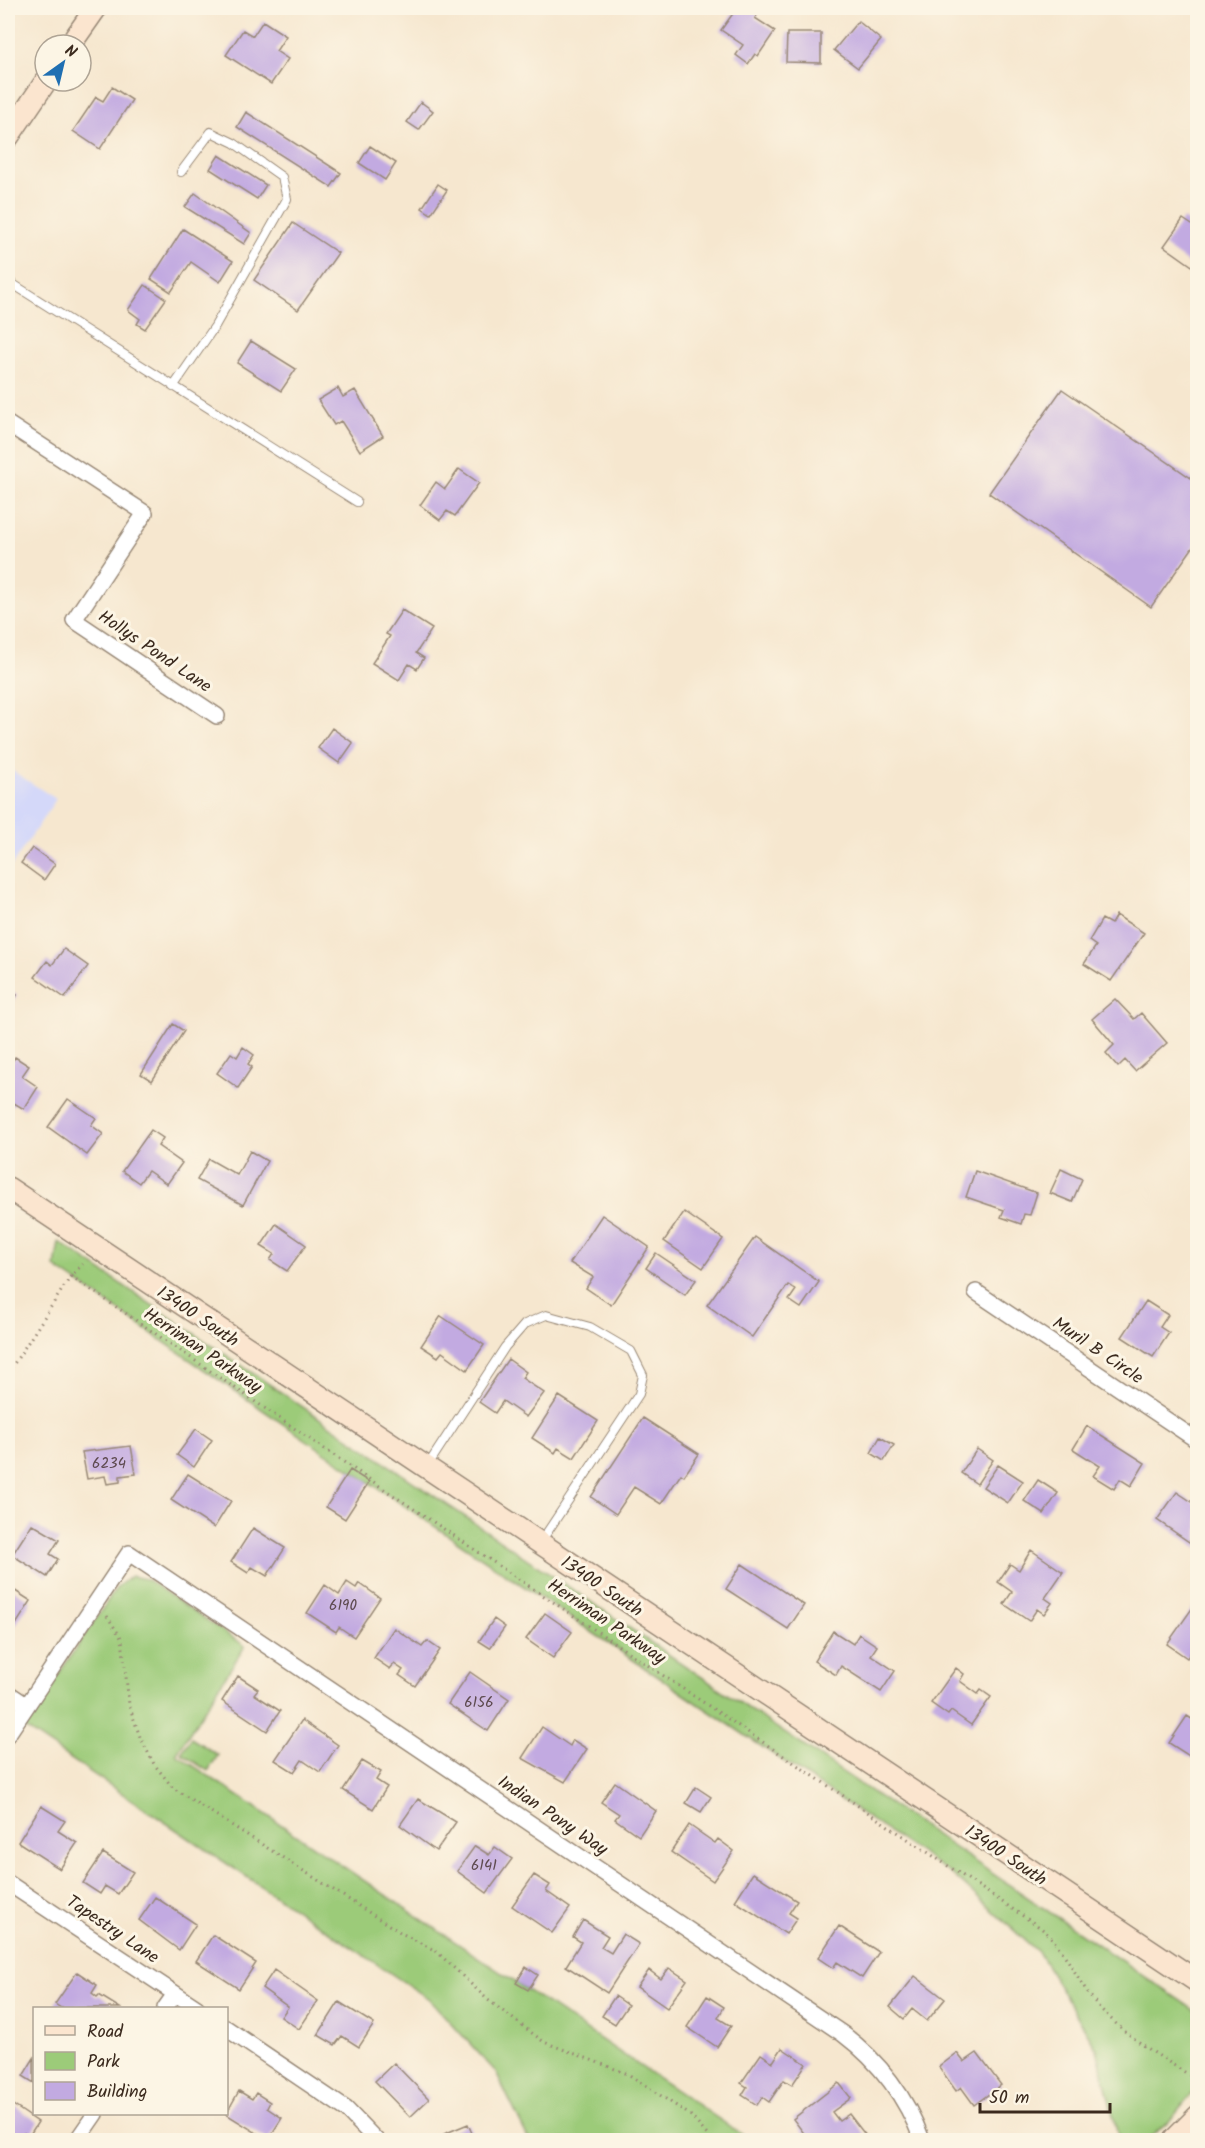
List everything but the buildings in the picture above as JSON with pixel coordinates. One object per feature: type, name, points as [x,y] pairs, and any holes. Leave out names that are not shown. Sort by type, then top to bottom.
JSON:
[{"type":"main road","points":[[78,33],[96,8]]},
{"type":"main road","points":[[8,136],[38,93]]},
{"type":"main road","name":"13400 South","points":[[8,1188],[1197,1982]]},
{"type":"main road","points":[[1174,2140],[1197,2116]]},
{"type":"street","name":"Hollys Pond Lane","points":[[8,424],[145,513],[74,620],[217,716]]},
{"type":"street","name":"Muril B Circle","points":[[976,1292],[1197,1441]]},
{"type":"street","name":"Indian Pony Way","points":[[27,1705],[129,1553],[843,2034],[872,2059],[897,2088],[922,2140]]},
{"type":"street","points":[[8,1693],[27,1705],[8,1734]]},
{"type":"street","name":"Tapestry Lane","points":[[8,1883],[195,2007]]},
{"type":"street","points":[[166,2007],[175,1994]]},
{"type":"street","points":[[228,2029],[346,2109],[376,2140]]},
{"type":"street","points":[[77,2140],[94,2115]]},
{"type":"lane","points":[[173,387],[215,326],[287,199],[282,177],[234,143],[211,132],[181,171]]},
{"type":"lane","points":[[8,281],[357,502]]},
{"type":"lane","points":[[426,1469],[505,1347],[525,1324],[546,1315],[590,1328],[631,1351],[643,1375],[639,1394],[539,1544]]},
{"type":"path","points":[[8,1373],[71,1276],[83,1264]]},
{"type":"path","name":"Herriman Parkway","points":[[71,1276],[348,1465],[1041,1928],[1057,1941],[1071,1969],[1099,2007],[1131,2037],[1196,2079]]},
{"type":"path","points":[[100,1611],[122,1640],[129,1706],[140,1737],[154,1764],[173,1788],[402,1934],[436,1951],[488,2000],[544,2042],[628,2074],[658,2092],[690,2115],[708,2136],[708,2140]]},
{"type":"shaded area","points":[[8,768],[56,799],[8,871]]},
{"type":"green space","points":[[59,1242],[1197,2012],[1197,2088],[1173,2117],[1147,2140],[1119,2140],[1097,2049],[1039,1953],[954,1876],[305,1439],[55,1267]]},
{"type":"green space","points":[[131,1576],[146,1579],[245,1646],[176,1754],[750,2140],[529,2140],[495,2071],[429,1999],[23,1727],[117,1587]]},
{"type":"green space","points":[[191,1738],[218,1755],[208,1771],[181,1753]]}]
